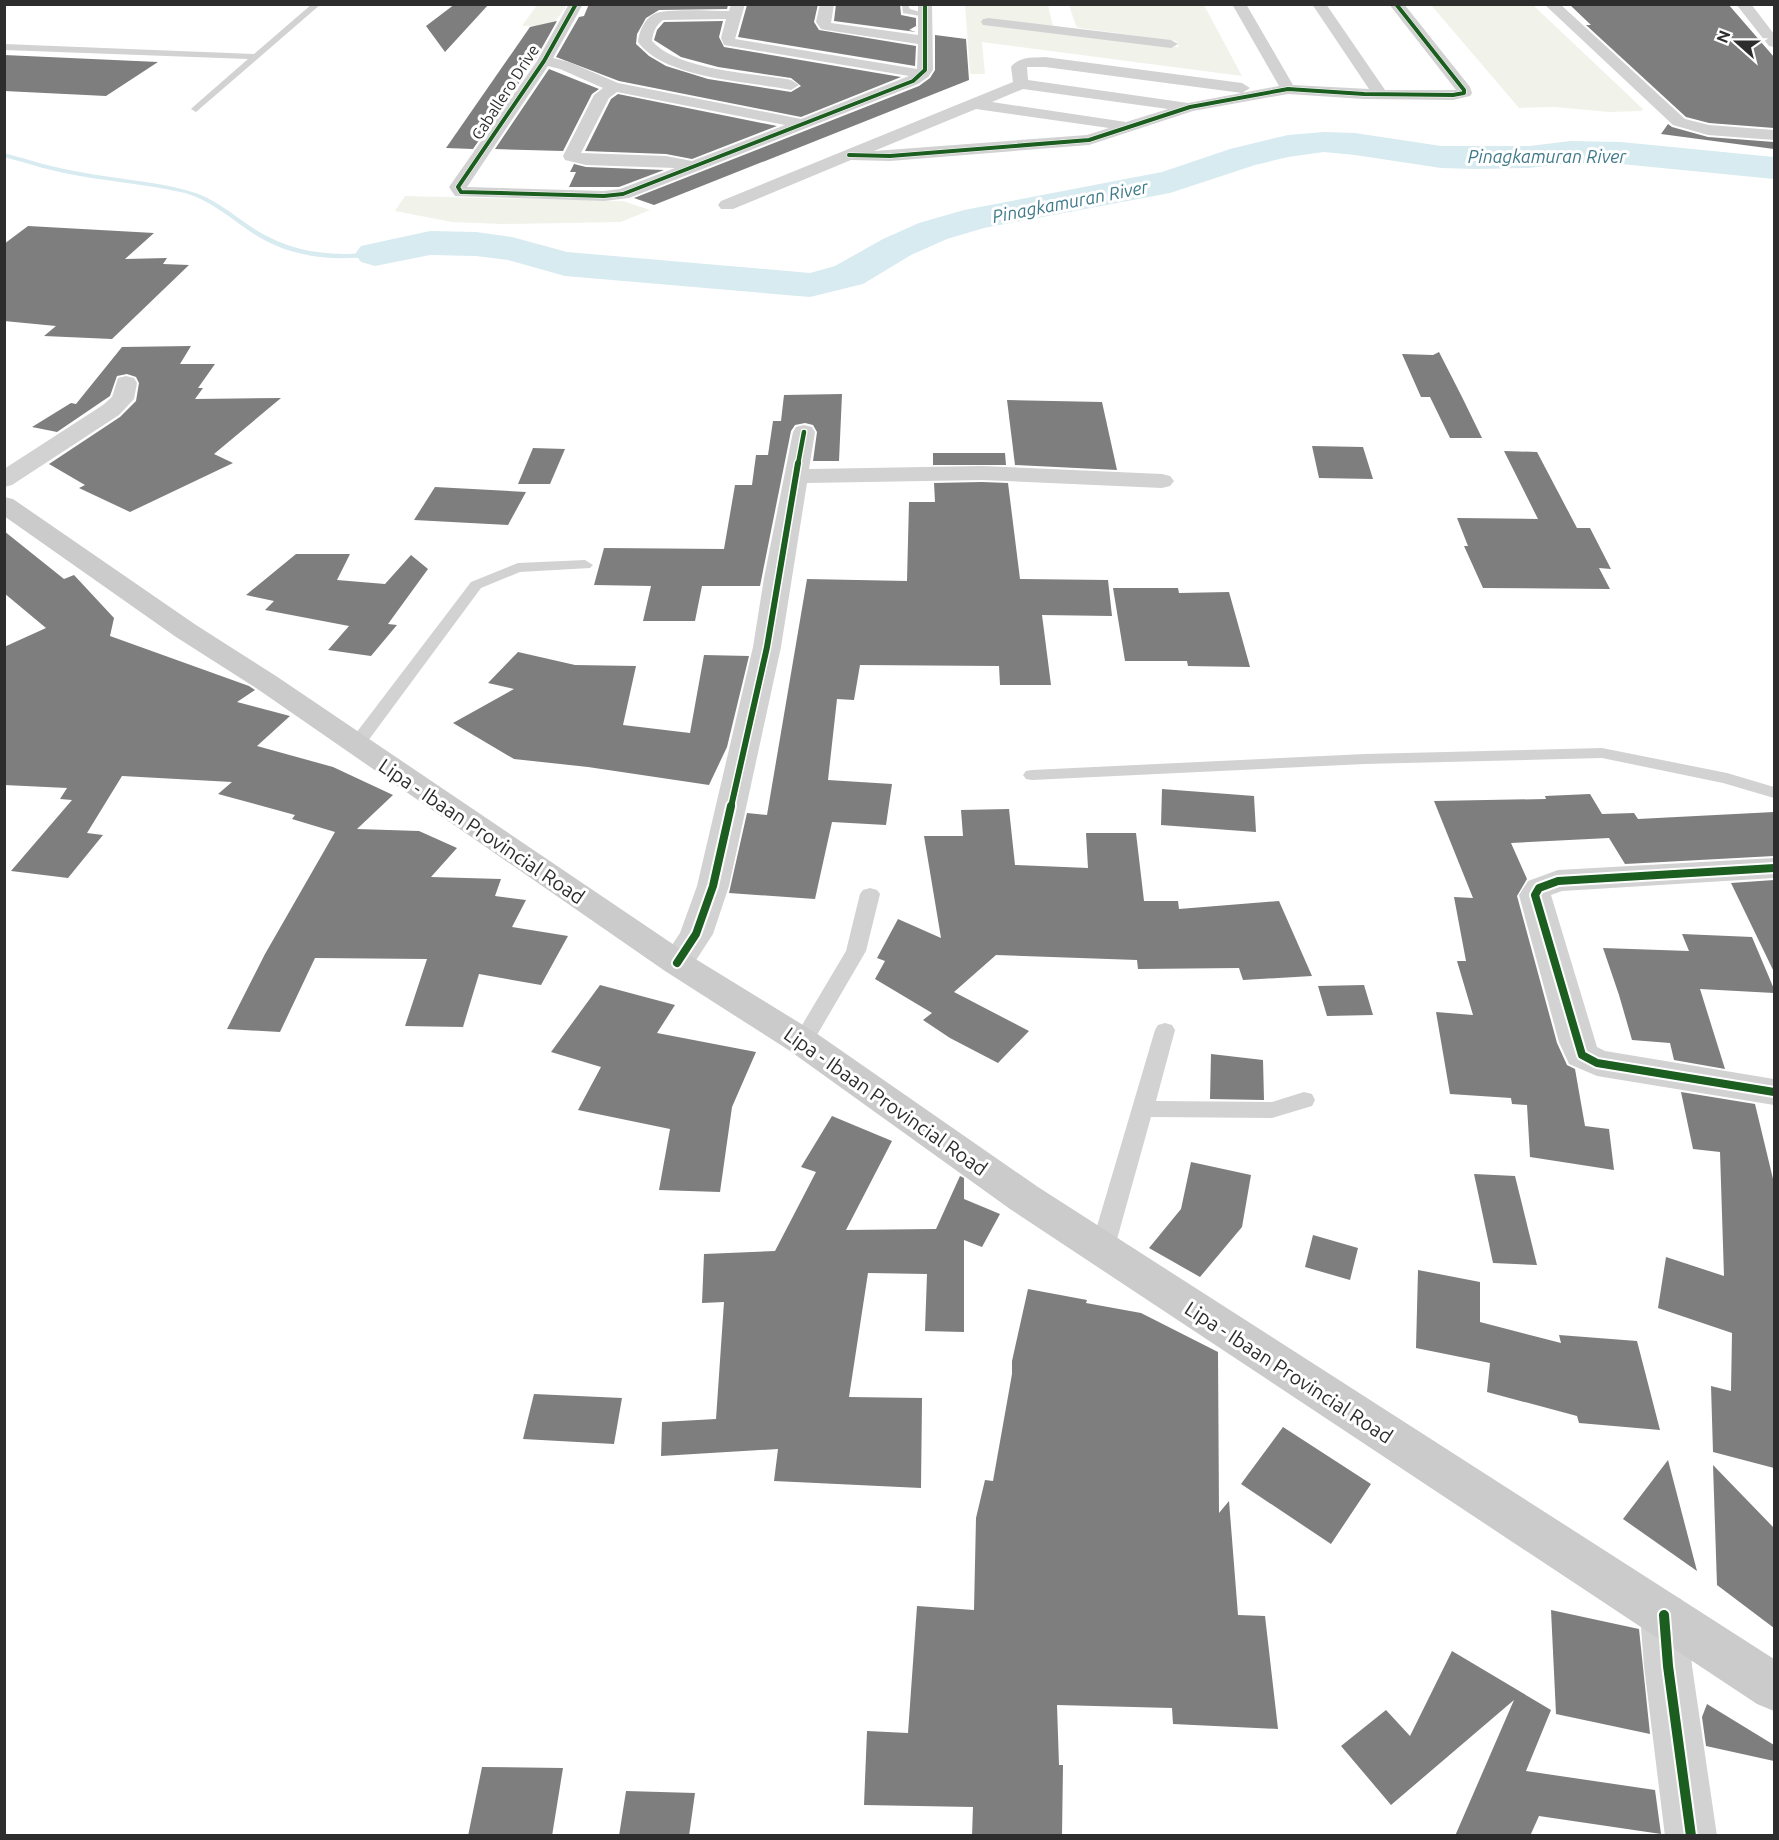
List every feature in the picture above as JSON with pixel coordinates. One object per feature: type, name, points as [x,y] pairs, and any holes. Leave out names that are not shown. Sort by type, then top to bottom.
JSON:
[{"type":"main road","name":"Lipa - Ibaan Provincial Road","points":[[6,500],[186,631],[266,682],[356,746],[677,963],[803,1042],[1101,1250],[1774,1687]]},
{"type":"street","name":"Caballero Drive","points":[[576,4],[544,61],[458,187],[461,192],[610,196],[623,194],[691,166]]},
{"type":"street","points":[[827,4],[824,22],[826,26],[903,39],[924,40]]},
{"type":"street","points":[[1239,4],[1288,89]]},
{"type":"street","points":[[1318,4],[1380,94]]},
{"type":"street","points":[[849,155],[890,156],[1089,140],[1190,107],[1288,89],[1380,94],[1453,95],[1465,92],[1396,4]]},
{"type":"street","points":[[1551,4],[1679,122],[1708,130],[1774,135]]},
{"type":"street","points":[[1743,4],[1774,43]]},
{"type":"street","points":[[791,85],[681,64],[649,50],[645,42],[646,33],[655,19],[661,16],[737,10],[728,38],[729,42],[923,74]]},
{"type":"street","points":[[614,87],[602,95],[571,156],[586,160],[666,161],[691,166],[914,81],[923,74],[925,67],[926,10]]},
{"type":"street","points":[[1059,13],[1064,30]]},
{"type":"street","points":[[988,22],[1171,44]]},
{"type":"street","points":[[544,61],[564,64],[614,87],[803,124]]},
{"type":"street","points":[[1021,84],[1019,64],[1039,62],[1240,88],[1267,94]]},
{"type":"street","points":[[725,109],[848,63]]},
{"type":"street","points":[[727,205],[1021,84],[1190,107]]},
{"type":"street","points":[[976,104],[1132,126]]},
{"type":"street","points":[[927,123],[959,129]]},
{"type":"street","points":[[978,132],[1030,144]]},
{"type":"street","points":[[6,500],[123,399],[126,383]]},
{"type":"street","points":[[677,963],[696,934],[713,886],[767,647],[777,578],[804,432]]},
{"type":"street","points":[[796,476],[982,473],[1162,482]]},
{"type":"street","points":[[1774,868],[1558,881],[1539,888],[1535,895],[1582,1055],[1597,1063],[1774,1092]]},
{"type":"street","points":[[1664,1615],[1668,1666],[1691,1836]]},
{"type":"lane","points":[[196,109],[317,4]]},
{"type":"lane","points":[[906,7],[906,10],[926,10]]},
{"type":"lane","points":[[4,47],[256,57]]},
{"type":"lane","points":[[356,746],[476,585],[518,568],[585,565]]},
{"type":"lane","points":[[1032,775],[1365,759],[1602,753],[1727,778],[1774,793]]},
{"type":"lane","points":[[803,1042],[856,951],[870,894]]},
{"type":"lane","points":[[1101,1250],[1165,1030]]},
{"type":"lane","points":[[1143,1109],[1272,1110],[1305,1100]]},
{"type":"shaded area","points":[[537,5],[567,5],[552,26],[522,26]]},
{"type":"shaded area","points":[[965,5],[1048,5],[1053,26],[984,18],[983,23],[1179,47],[1176,41],[1079,28],[1076,26],[1069,5],[1204,5],[1242,76],[982,42],[985,74],[972,74],[970,73]]},
{"type":"shaded area","points":[[1431,5],[1533,5],[1643,109],[1642,111],[1609,112],[1554,107],[1519,108]]},
{"type":"shaded area","points":[[405,196],[623,201],[650,210],[621,222],[502,224],[452,222],[395,211]]},
{"type":"building","points":[[455,4],[489,4],[445,52],[426,26]]},
{"type":"building","points":[[589,4],[728,5],[727,9],[659,10],[646,18],[637,34],[636,44],[649,56],[666,66],[708,79],[791,92],[801,86],[791,78],[718,67],[681,57],[654,40],[657,30],[664,22],[723,21],[719,37],[724,47],[901,77],[801,117],[619,81],[556,57],[579,17],[584,16]]},
{"type":"building","points":[[818,4],[814,22],[819,30],[916,46],[915,66],[738,37],[747,5]]},
{"type":"building","points":[[836,4],[900,4],[901,15],[916,18],[916,26],[909,30],[916,32],[834,21]]},
{"type":"building","points":[[1569,4],[1728,4],[1774,57],[1774,128],[1709,123],[1686,117],[1586,25],[1591,25]]},
{"type":"building","points":[[557,21],[535,60],[473,149],[446,148],[530,27]]},
{"type":"building","points":[[935,35],[966,39],[969,80],[654,205],[634,198],[919,86],[930,78],[935,70]]},
{"type":"building","points":[[4,55],[158,62],[106,96],[4,91]]},
{"type":"building","points":[[549,69],[599,89],[592,94],[563,151],[495,149]]},
{"type":"building","points":[[618,94],[777,126],[692,159],[666,154],[585,151],[611,99]]},
{"type":"building","points":[[1668,124],[1708,137],[1774,142],[1774,149],[1661,134]]},
{"type":"building","points":[[574,164],[586,167],[664,170],[619,187],[569,187],[576,172],[570,172]]},
{"type":"building","points":[[28,226],[154,233],[125,259],[167,258],[163,264],[189,265],[112,339],[44,336],[56,326],[4,321],[4,244]]},
{"type":"building","points":[[191,346],[180,364],[215,364],[198,388],[203,388],[195,399],[281,398],[214,454],[233,463],[130,512],[79,488],[85,485],[49,464],[120,417],[136,401],[139,383],[136,377],[127,374],[117,376],[110,396],[57,432],[32,427],[71,403],[76,404],[122,347]]},
{"type":"building","points":[[1439,352],[1482,438],[1450,438],[1430,397],[1421,397],[1402,354],[1433,355]]},
{"type":"building","points":[[842,394],[839,461],[813,461],[817,432],[813,425],[805,423],[795,425],[791,431],[760,586],[702,586],[695,621],[643,621],[651,586],[594,585],[604,548],[724,549],[735,485],[752,485],[756,455],[768,455],[773,421],[781,421],[784,395]]},
{"type":"building","points":[[1007,400],[1102,402],[1117,470],[1015,465]]},
{"type":"building","points":[[1312,446],[1363,447],[1373,479],[1319,478]]},
{"type":"building","points":[[533,448],[565,449],[550,484],[518,484]]},
{"type":"building","points":[[1504,451],[1537,452],[1577,528],[1590,528],[1611,569],[1599,568],[1610,589],[1483,588],[1464,546],[1468,546],[1457,518],[1538,519]]},
{"type":"building","points":[[933,453],[1005,453],[1006,465],[933,465]]},
{"type":"building","points":[[934,483],[1008,483],[1020,579],[1108,580],[1112,616],[1042,615],[1051,685],[1000,685],[999,666],[860,665],[854,700],[837,699],[828,780],[892,784],[886,825],[832,822],[815,899],[729,893],[747,813],[767,815],[807,579],[907,581],[909,502],[935,502]]},
{"type":"building","points":[[435,487],[526,492],[508,525],[414,520]]},
{"type":"building","points":[[4,531],[64,579],[74,575],[114,618],[110,636],[249,686],[255,690],[237,702],[290,716],[257,746],[333,767],[393,795],[357,829],[419,831],[457,848],[431,877],[501,879],[495,896],[526,900],[512,927],[568,936],[541,985],[479,974],[463,1027],[405,1026],[427,959],[315,958],[280,1032],[227,1029],[265,954],[335,832],[292,819],[295,815],[218,794],[232,782],[122,776],[87,833],[103,835],[68,878],[11,871],[72,800],[60,799],[67,788],[4,785],[4,647],[46,628],[4,593]]},
{"type":"building","points":[[296,554],[350,554],[337,580],[385,584],[411,555],[428,569],[388,624],[397,625],[371,656],[328,650],[349,626],[265,610],[274,601],[246,595]]},
{"type":"building","points":[[1113,588],[1178,588],[1179,593],[1229,592],[1250,667],[1188,666],[1187,661],[1125,661]]},
{"type":"building","points":[[518,652],[575,665],[636,666],[623,725],[690,733],[704,655],[749,656],[727,747],[709,785],[588,767],[514,759],[453,723],[514,689],[488,683]]},
{"type":"building","points":[[1162,789],[1254,796],[1256,832],[1161,825]]},
{"type":"building","points":[[1590,794],[1602,814],[1634,813],[1638,819],[1774,812],[1774,856],[1625,864],[1609,838],[1511,843],[1527,879],[1517,896],[1557,1043],[1567,1065],[1575,1069],[1585,1126],[1609,1129],[1614,1170],[1530,1157],[1527,1105],[1512,1104],[1511,1098],[1450,1094],[1436,1012],[1473,1015],[1457,961],[1466,961],[1454,897],[1473,898],[1434,801],[1546,799],[1545,796]]},
{"type":"building","points":[[1009,809],[1015,865],[1088,868],[1086,833],[1136,833],[1144,901],[1178,901],[1179,909],[1279,901],[1312,976],[1243,980],[1239,968],[1138,969],[1137,960],[996,955],[954,992],[1029,1031],[998,1063],[950,1038],[923,1020],[932,1013],[875,979],[885,961],[877,958],[898,919],[941,938],[924,836],[963,836],[961,810]]},
{"type":"building","points":[[1774,880],[1774,972],[1731,883]]},
{"type":"building","points":[[1682,934],[1752,937],[1774,989],[1774,993],[1700,989],[1725,1069],[1674,1060],[1670,1043],[1632,1040],[1603,948],[1689,951]]},
{"type":"building","points":[[600,985],[675,1005],[657,1033],[756,1052],[732,1107],[720,1192],[659,1190],[670,1129],[578,1110],[601,1067],[551,1052]]},
{"type":"building","points":[[1364,985],[1373,1015],[1327,1016],[1318,986]]},
{"type":"building","points":[[1211,1054],[1263,1060],[1264,1100],[1210,1099]]},
{"type":"building","points":[[1681,1092],[1755,1104],[1774,1183],[1774,1468],[1713,1452],[1711,1386],[1731,1391],[1732,1333],[1658,1308],[1666,1257],[1724,1276],[1720,1152],[1693,1149]]},
{"type":"building","points":[[832,1116],[892,1141],[846,1230],[936,1229],[960,1176],[964,1178],[964,1199],[1000,1214],[982,1247],[964,1240],[964,1332],[925,1331],[927,1274],[868,1273],[849,1397],[922,1398],[921,1488],[774,1481],[778,1449],[661,1456],[662,1422],[716,1419],[724,1302],[702,1303],[704,1254],[775,1251],[816,1172],[801,1167]]},
{"type":"building","points":[[1191,1162],[1251,1175],[1242,1227],[1200,1277],[1149,1248],[1181,1209]]},
{"type":"building","points":[[1474,1174],[1515,1176],[1537,1265],[1493,1263]]},
{"type":"building","points":[[1313,1235],[1358,1248],[1350,1280],[1305,1267]]},
{"type":"building","points":[[1418,1270],[1480,1282],[1480,1322],[1561,1343],[1559,1335],[1637,1341],[1660,1430],[1579,1423],[1577,1416],[1487,1392],[1490,1363],[1416,1348]]},
{"type":"building","points":[[1028,1289],[1141,1313],[1218,1352],[1219,1513],[1229,1501],[1238,1615],[1265,1616],[1278,1729],[1173,1724],[1172,1708],[1057,1705],[1059,1765],[1063,1765],[1062,1836],[972,1836],[973,1807],[864,1805],[867,1731],[908,1733],[917,1606],[974,1610],[976,1518],[985,1480],[993,1481],[1012,1374],[1012,1361]]},
{"type":"building","points":[[534,1394],[622,1398],[614,1444],[523,1439]]},
{"type":"building","points":[[1283,1427],[1371,1484],[1331,1544],[1241,1484]]},
{"type":"building","points":[[1668,1460],[1697,1571],[1623,1519]]},
{"type":"building","points":[[1713,1465],[1774,1528],[1774,1628],[1717,1585]]},
{"type":"building","points":[[1551,1610],[1639,1629],[1650,1734],[1556,1714]]},
{"type":"building","points":[[1452,1651],[1551,1710],[1526,1771],[1655,1790],[1661,1834],[1539,1816],[1530,1836],[1455,1836],[1514,1700],[1391,1805],[1341,1746],[1386,1710],[1410,1736]]},
{"type":"building","points":[[1707,1704],[1774,1745],[1774,1761],[1706,1746],[1702,1717]]},
{"type":"building","points":[[482,1767],[563,1768],[552,1836],[468,1836]]},
{"type":"building","points":[[626,1791],[695,1793],[689,1836],[619,1836]]},
{"type":"waterway","name":"Pinagkamuran River","points":[[375,254],[430,243],[476,244],[512,249],[565,264],[810,285],[849,275],[897,247],[933,231],[978,218],[1170,182],[1243,157],[1288,146],[1324,142],[1355,144],[1441,157],[1475,158],[1529,157],[1571,152],[1621,153],[1774,168]]},
{"type":"waterway","points":[[4,155],[65,172],[187,192],[214,203],[267,239],[297,251],[343,257],[375,254]]},
{"type":"cycle path","points":[[576,4],[544,61],[458,187],[461,192],[604,196],[623,194],[913,81],[925,70],[925,4]]},
{"type":"cycle path","points":[[849,155],[890,156],[1089,140],[1190,107],[1288,89],[1364,94],[1453,95],[1464,93],[1464,90],[1396,4]]},
{"type":"cycle path","points":[[677,963],[696,934],[713,886],[767,647],[777,578],[804,432]]},
{"type":"cycle path","points":[[1774,868],[1558,881],[1539,888],[1535,895],[1582,1055],[1597,1063],[1774,1092]]},
{"type":"cycle path","points":[[1664,1615],[1668,1666],[1691,1836]]}]
